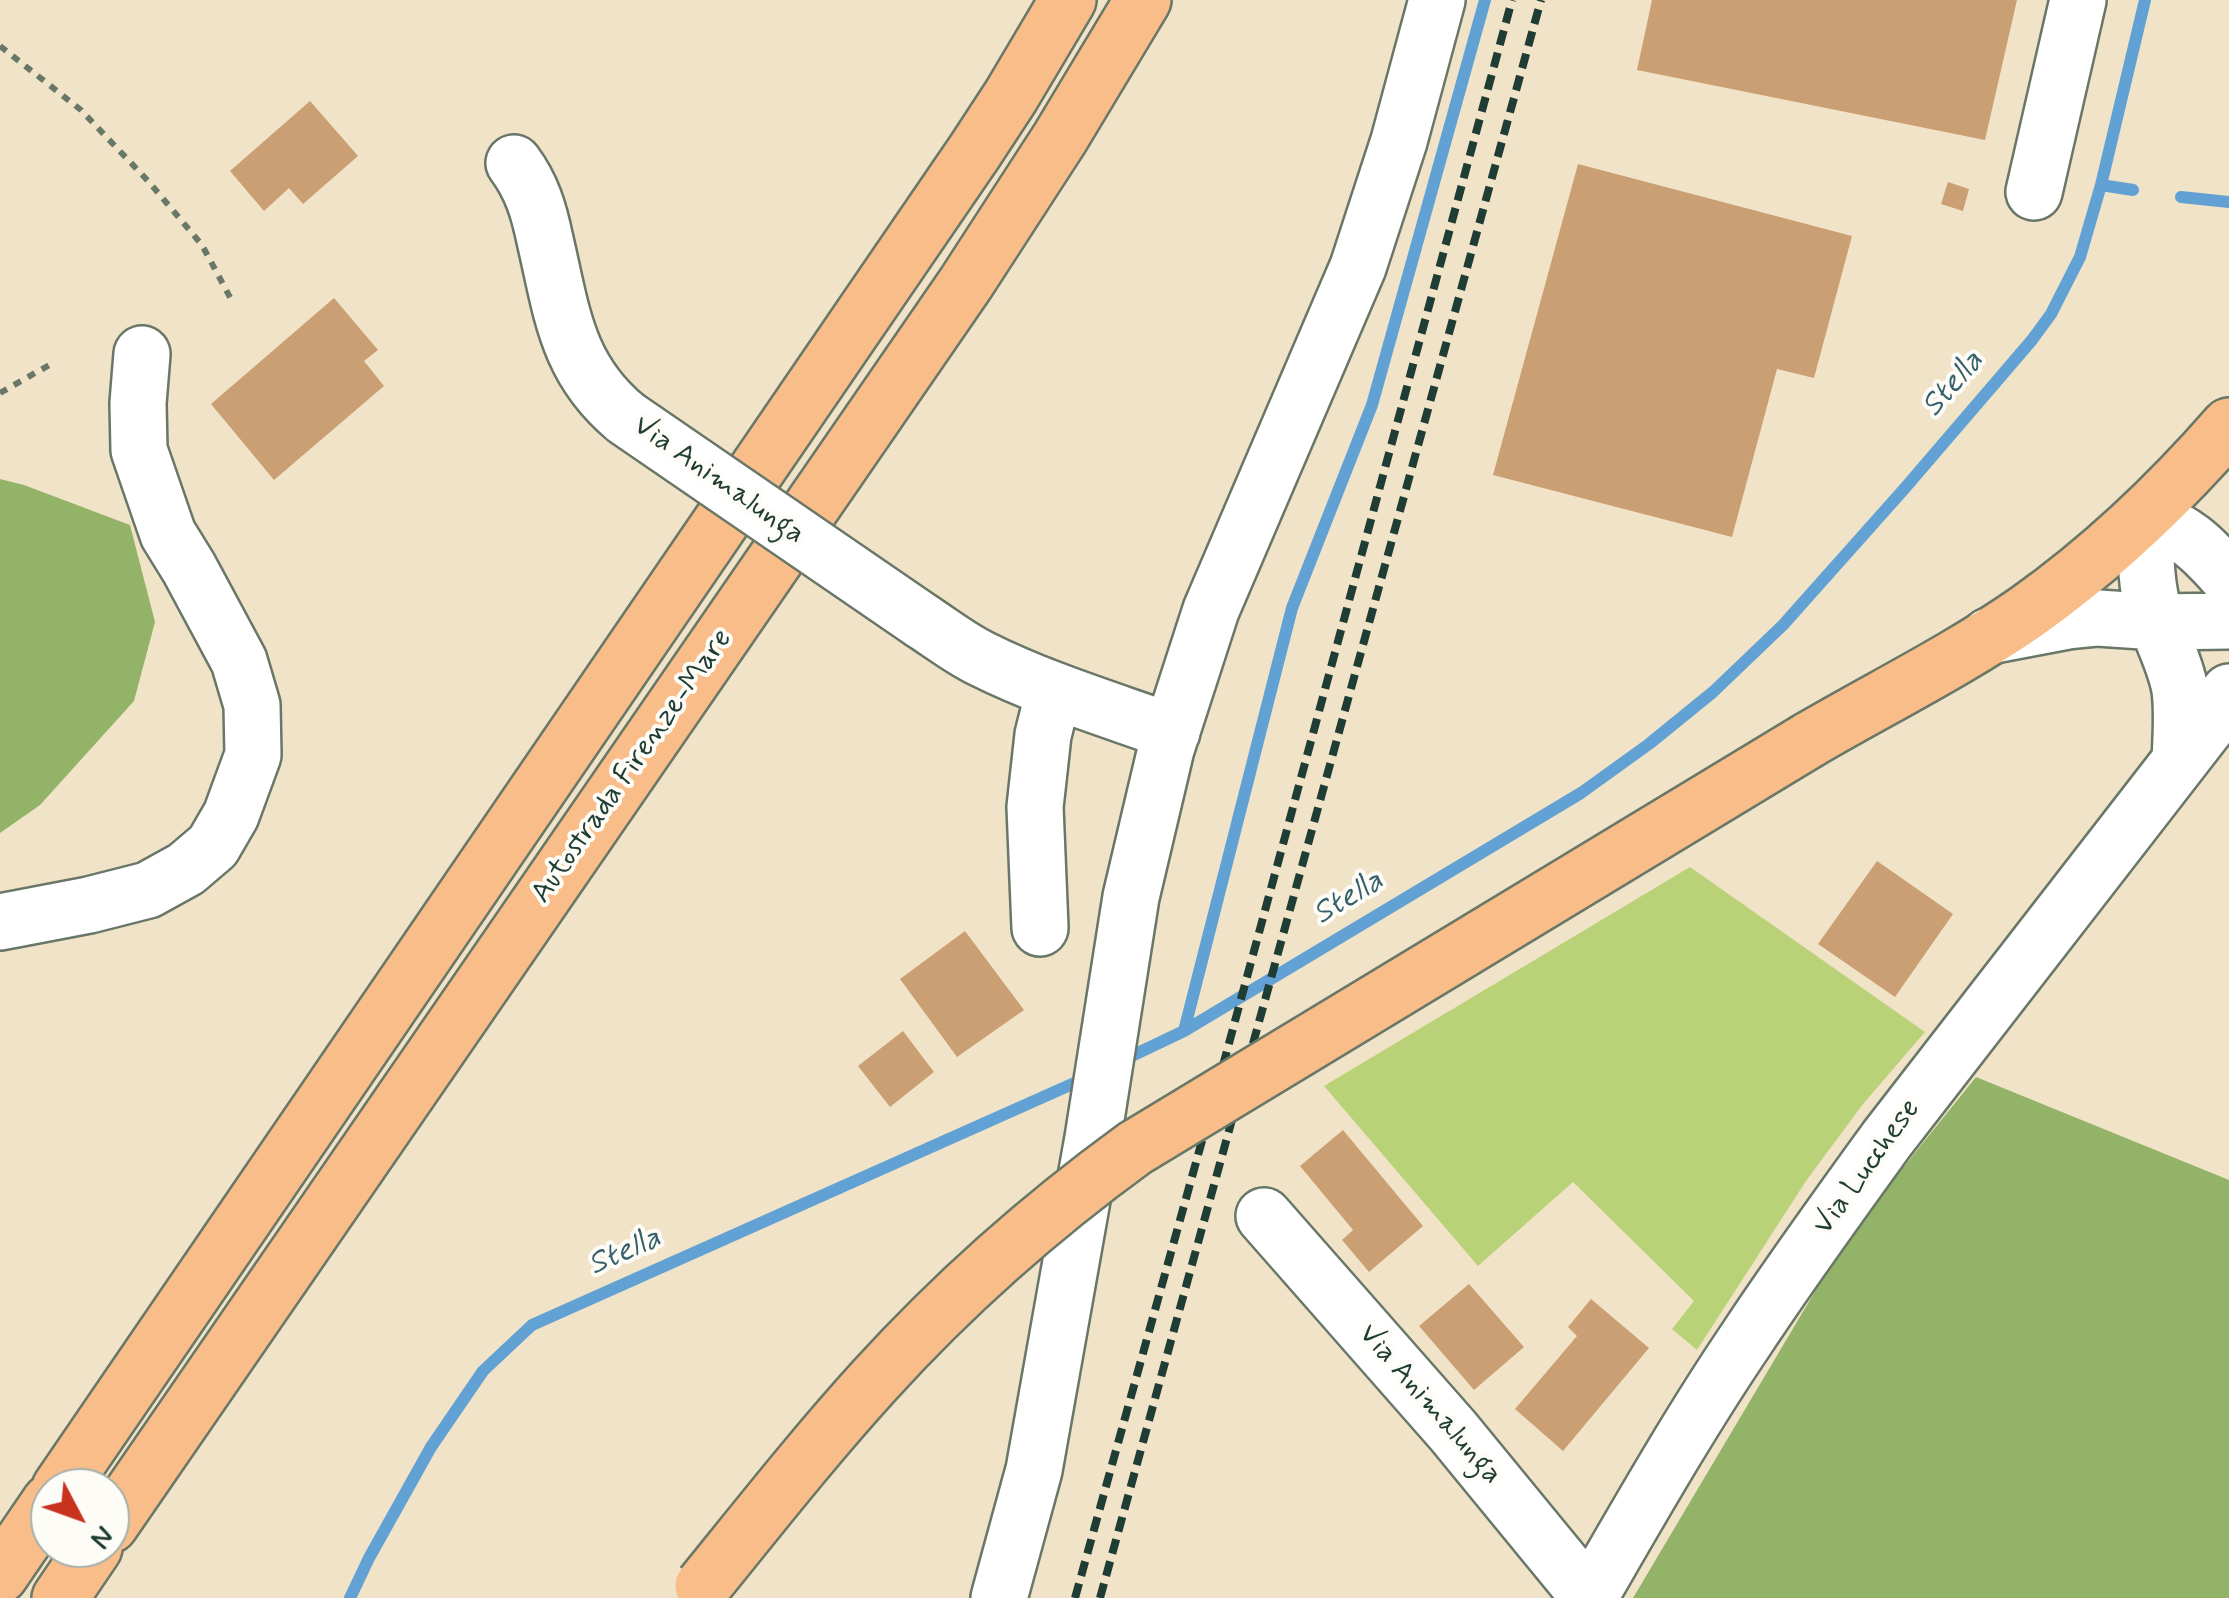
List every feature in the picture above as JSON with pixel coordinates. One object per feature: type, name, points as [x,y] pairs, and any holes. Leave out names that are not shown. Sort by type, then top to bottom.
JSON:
[{"type":"main road","points":[[74,1468],[975,151],[1068,0]]},
{"type":"main road","name":"Autostrada Firenze-Mare","points":[[130,1496],[966,284],[1143,0]]},
{"type":"main road","points":[[699,1592],[874,1380],[964,1288],[1083,1186],[1135,1148],[2028,611],[2146,515],[2229,426]]},
{"type":"main road","points":[[0,1576],[30,1532]]},
{"type":"main road","points":[[60,1598],[80,1568]]},
{"type":"street","points":[[999,1598],[1034,1470],[1093,1138],[1130,898],[1172,732],[1211,610],[1358,266],[1437,0]]},
{"type":"street","points":[[2034,192],[2078,0]]},
{"type":"street","name":"Via Animalunga","points":[[514,163],[535,198],[566,333],[578,362],[601,394],[626,418],[981,659],[1054,691],[1172,732]]},
{"type":"street","points":[[0,922],[148,890],[186,868],[213,846],[232,816],[253,755],[252,705],[239,661],[168,534],[139,450],[142,354]]},
{"type":"street","points":[[2180,760],[2180,692],[2176,669],[2156,622],[2147,581],[2146,515],[2181,531],[2206,550],[2229,578]]},
{"type":"street","points":[[1989,636],[2098,618],[2229,621]]},
{"type":"street","points":[[1040,928],[1035,807],[1043,735],[1054,691]]},
{"type":"street","name":"Via Lucchese","points":[[1590,1598],[1745,1340],[1827,1222],[2229,692]]},
{"type":"street","name":"Via Animalunga","points":[[1264,1216],[1453,1431],[1590,1598]]},
{"type":"path","points":[[0,46],[81,110],[149,182],[202,245],[232,301]]},
{"type":"path","points":[[0,393],[51,364]]},
{"type":"green space","points":[[0,479],[130,525],[155,622],[134,701],[40,805],[0,833]]},
{"type":"green space","points":[[1690,867],[1925,1032],[1863,1104],[1806,1181],[1697,1350],[1672,1329],[1694,1301],[1573,1182],[1478,1266],[1324,1086]]},
{"type":"green space","points":[[1976,1077],[2229,1180],[2229,1598],[1633,1598],[1820,1283],[1885,1190]]},
{"type":"building","points":[[1652,0],[2017,0],[1985,140],[1637,70]]},
{"type":"building","points":[[310,101],[358,156],[303,204],[289,188],[264,211],[230,171]]},
{"type":"building","points":[[1578,164],[1852,236],[1814,378],[1777,369],[1732,537],[1493,475]]},
{"type":"building","points":[[1948,182],[1969,189],[1963,211],[1941,204]]},
{"type":"building","points":[[334,298],[378,350],[364,361],[384,386],[274,480],[211,404]]},
{"type":"building","points":[[1877,861],[1953,914],[1895,997],[1818,944]]},
{"type":"building","points":[[965,931],[1024,1010],[957,1057],[900,979]]},
{"type":"building","points":[[903,1031],[934,1072],[890,1107],[858,1066]]},
{"type":"building","points":[[1343,1130],[1423,1226],[1369,1272],[1342,1240],[1353,1230],[1300,1166]]},
{"type":"building","points":[[1469,1284],[1524,1347],[1474,1390],[1419,1326]]},
{"type":"building","points":[[1591,1299],[1649,1348],[1563,1451],[1515,1409],[1577,1336],[1568,1327]]},
{"type":"waterway","points":[[1184,1031],[1292,608],[1372,405],[1485,0]]},
{"type":"waterway","name":"Stella","points":[[1119,1062],[1184,1031],[1581,793],[1713,692],[1783,625],[2051,314],[2080,257],[2145,0]]},
{"type":"waterway","points":[[2101,185],[2133,190]]},
{"type":"waterway","points":[[2181,197],[2229,202]]},
{"type":"waterway","name":"Stella","points":[[350,1598],[431,1447],[483,1371],[532,1325],[1088,1077]]},
{"type":"railway","points":[[1075,1598],[1512,0]]},
{"type":"railway","points":[[1100,1598],[1541,0]]}]
